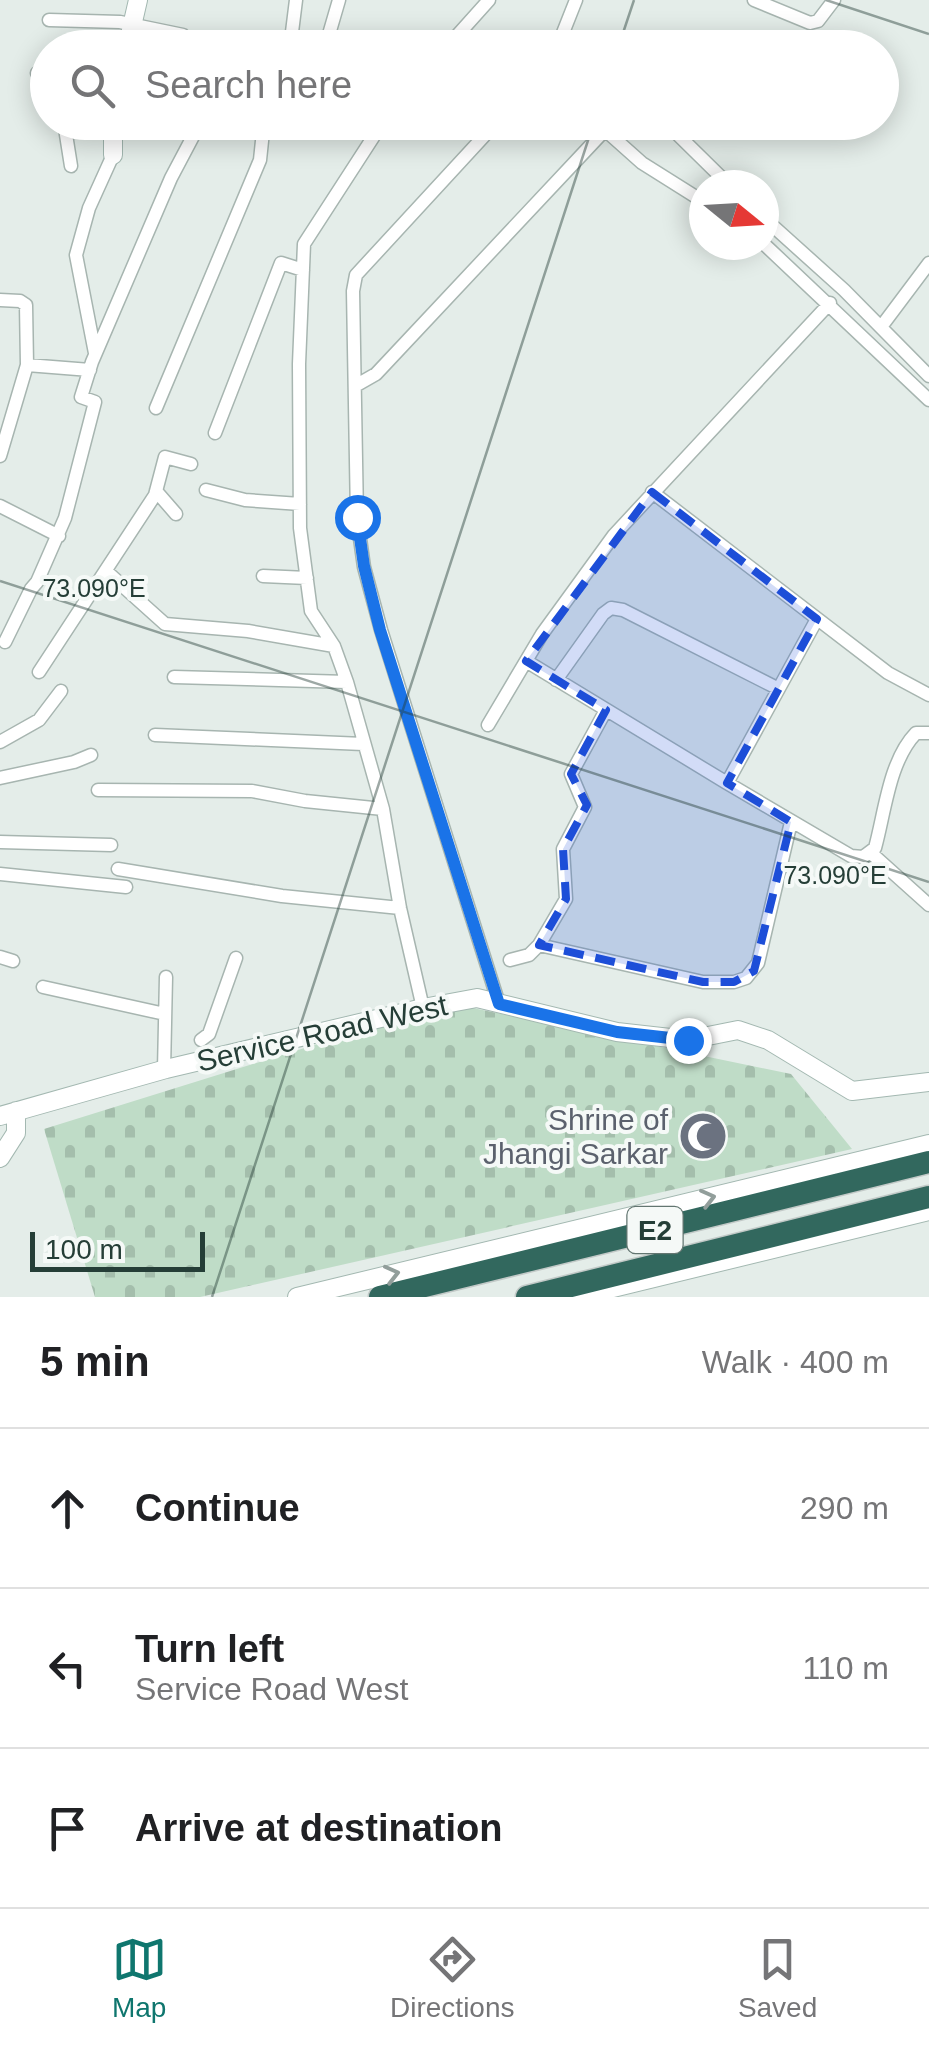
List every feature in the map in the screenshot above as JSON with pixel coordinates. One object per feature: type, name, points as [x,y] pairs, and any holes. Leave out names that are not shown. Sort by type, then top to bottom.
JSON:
[{"type":"highway","name":"E2","points":[[380,1297],[929,1162]]},
{"type":"highway","name":"E2","points":[[526,1297],[929,1198]]},
{"type":"street","points":[[131,30],[138,0]]},
{"type":"street","points":[[292,30],[296,0]]},
{"type":"street","points":[[330,30],[339,0]]},
{"type":"street","points":[[462,30],[489,0]]},
{"type":"street","points":[[564,30],[576,0]]},
{"type":"street","points":[[754,0],[810,23],[818,21],[834,0]]},
{"type":"street","points":[[50,20],[90,19],[160,30]]},
{"type":"street","points":[[67,140],[71,166]]},
{"type":"street","points":[[92,363],[76,254],[89,208],[114,155],[114,140]]},
{"type":"street","points":[[6,642],[59,536],[95,402],[81,398],[92,363],[190,140]]},
{"type":"street","points":[[156,408],[260,160],[262,140]]},
{"type":"street","points":[[371,140],[304,244],[299,364],[300,504],[311,611],[334,646],[348,682],[383,808],[423,1008]]},
{"type":"street","points":[[480,140],[356,275],[353,291],[357,517],[380,630],[499,1004]]},
{"type":"street","points":[[355,386],[376,374],[588,140]]},
{"type":"street","points":[[616,140],[642,164],[689,193]]},
{"type":"street","points":[[683,140],[713,170]]},
{"type":"street","points":[[779,232],[929,376]]},
{"type":"street","points":[[779,257],[929,400]]},
{"type":"street","points":[[215,433],[281,263],[303,270]]},
{"type":"street","points":[[881,327],[929,263]]},
{"type":"street","points":[[0,300],[24,302],[26,365],[0,456]]},
{"type":"street","points":[[488,726],[578,582],[614,535],[830,303]]},
{"type":"street","points":[[26,365],[92,363]]},
{"type":"street","points":[[40,672],[156,491],[166,455],[191,464]]},
{"type":"street","points":[[206,490],[245,500],[300,504]]},
{"type":"street","points":[[156,491],[176,514]]},
{"type":"street","points":[[652,492],[888,673],[929,695]]},
{"type":"street","points":[[0,506],[59,536]]},
{"type":"street","points":[[106,571],[166,624],[248,631],[334,646]]},
{"type":"street","points":[[263,576],[307,578]]},
{"type":"street","points":[[556,680],[611,608],[777,688]]},
{"type":"street","points":[[727,783],[817,619]]},
{"type":"street","points":[[526,661],[850,856],[872,853]]},
{"type":"street","points":[[174,676],[348,682]]},
{"type":"street","points":[[0,742],[39,720],[61,691]]},
{"type":"street","points":[[510,960],[529,955],[540,946],[566,899],[563,849],[586,807],[571,774],[606,710]]},
{"type":"street","points":[[872,853],[907,742],[916,733],[929,733]]},
{"type":"street","points":[[155,734],[363,744]]},
{"type":"street","points":[[0,778],[92,755]]},
{"type":"street","points":[[98,790],[252,790],[383,808]]},
{"type":"street","points":[[540,946],[703,982],[746,978],[758,963],[790,822]]},
{"type":"street","points":[[0,842],[111,846]]},
{"type":"street","points":[[872,853],[929,905]]},
{"type":"street","points":[[118,870],[282,896],[400,908]]},
{"type":"street","points":[[0,874],[126,887]]},
{"type":"street","points":[[201,1040],[209,1034],[236,958]]},
{"type":"street","points":[[164,1070],[166,977]]},
{"type":"street","points":[[43,987],[165,1014]]},
{"type":"street","name":"Service Road West","points":[[8,1114],[164,1070],[476,998],[617,1032],[688,1040],[738,1030],[768,1040],[852,1091],[929,1082]]},
{"type":"street","points":[[0,1158],[16,1133],[8,1114]]},
{"type":"street","points":[[298,1297],[929,1144]]},
{"type":"street","points":[[576,1297],[929,1210]]},
{"type":"highlighted area","points":[[652,492],[817,619],[727,783],[791,822],[754,971],[734,982],[703,982],[539,945],[566,899],[563,849],[587,805],[571,774],[606,710],[526,661]]},
{"type":"green space","points":[[449,1003],[791,1074],[852,1149],[200,1297],[95,1297],[44,1129]]},
{"type":"place","name":"Shrine of Jhangi Sarkar","points":[[703,1136]]},
{"type":"route","points":[[357,517],[380,630],[499,1004],[617,1032],[688,1040]]}]
